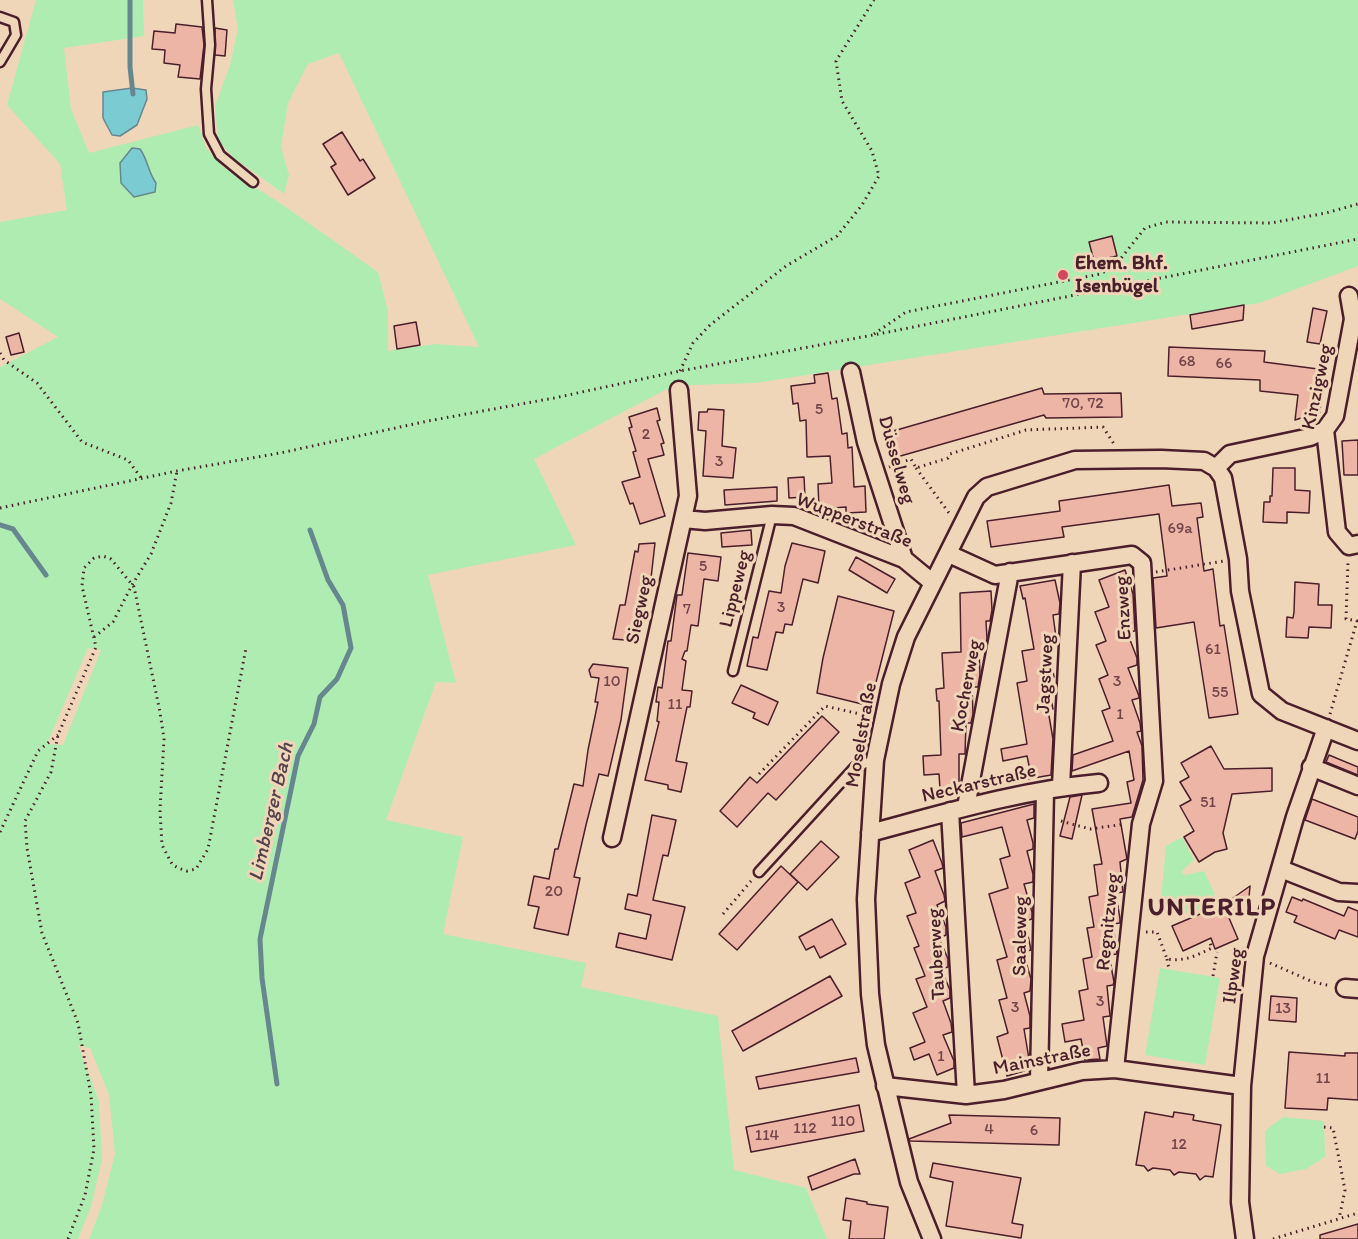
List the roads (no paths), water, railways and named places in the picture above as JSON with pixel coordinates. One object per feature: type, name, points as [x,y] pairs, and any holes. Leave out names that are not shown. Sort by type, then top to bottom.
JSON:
[{"type":"street","name":"Kinzigweg","points":[[1349,296],[1353,319],[1335,416],[1325,430],[1337,532],[1353,545]]},
{"type":"street","name":"Düsselweg","points":[[851,372],[866,442],[903,559]]},
{"type":"street","name":"Siegweg","points":[[612,838],[688,496],[679,390]]},
{"type":"street","points":[[1325,430],[1310,437],[1230,454],[1216,468],[1223,478],[1238,559],[1240,591],[1261,694],[1282,711],[1328,722],[1358,741]]},
{"type":"street","name":"Moselstraße","points":[[932,1239],[909,1182],[876,1045],[869,982],[865,911],[875,760],[882,719],[906,638],[976,497],[987,487],[1075,460],[1204,461],[1216,468]]},
{"type":"street","name":"Wupperstraße","points":[[682,519],[794,516],[903,559],[933,583]]},
{"type":"street","name":"Enzweg","points":[[949,554],[995,575],[1132,555],[1142,563],[1154,781]]},
{"type":"street","name":"Jagstweg","points":[[1061,786],[1072,563]]},
{"type":"street","name":"Kocherweg","points":[[958,809],[1010,572]]},
{"type":"street","name":"Ilpweg","points":[[1245,1239],[1240,1202],[1242,1086],[1255,956],[1311,767],[1328,722]]},
{"type":"street","points":[[1311,767],[1358,786]]},
{"type":"street","name":"Regnitzweg","points":[[1115,1069],[1142,821],[1154,781]]},
{"type":"street","name":"Neckarstraße","points":[[870,833],[958,809],[1061,786],[1099,783]]},
{"type":"street","name":"Saaleweg","points":[[1039,1082],[1045,790]]},
{"type":"street","name":"Tauberweg","points":[[958,809],[966,1095]]},
{"type":"street","points":[[1281,869],[1339,892],[1358,893]]},
{"type":"street","name":"Mainstraße","points":[[885,1086],[966,1095],[1004,1090],[1082,1071],[1115,1069],[1242,1086]]},
{"type":"lane","points":[[207,0],[210,45],[206,90],[209,134],[220,155],[253,182]]},
{"type":"lane","points":[[0,16],[14,22],[16,35],[0,62]]},
{"type":"lane","name":"Lippeweg","points":[[733,671],[772,515]]},
{"type":"lane","points":[[759,872],[855,767],[875,760]]},
{"type":"water","points":[[132,88],[146,90],[147,99],[137,125],[120,136],[112,135],[103,118],[103,92]]},
{"type":"water","points":[[132,148],[140,149],[143,153],[156,183],[155,192],[134,197],[121,183],[120,163]]},
{"type":"waterway","name":"Limberger Bach","points":[[130,0],[130,67],[133,94]]},
{"type":"waterway","points":[[0,525],[13,529],[46,575]]},
{"type":"waterway","name":"Limberger Bach","points":[[277,1084],[262,978],[260,939],[298,756],[314,724],[320,697],[337,679],[351,648],[343,605],[328,580],[310,530]]},
{"type":"place","name":"Ehem. Bhf. Isenbügel","points":[[1063,275]]},
{"type":"district","name":"UNTERILP","points":[[1212,908]]}]
